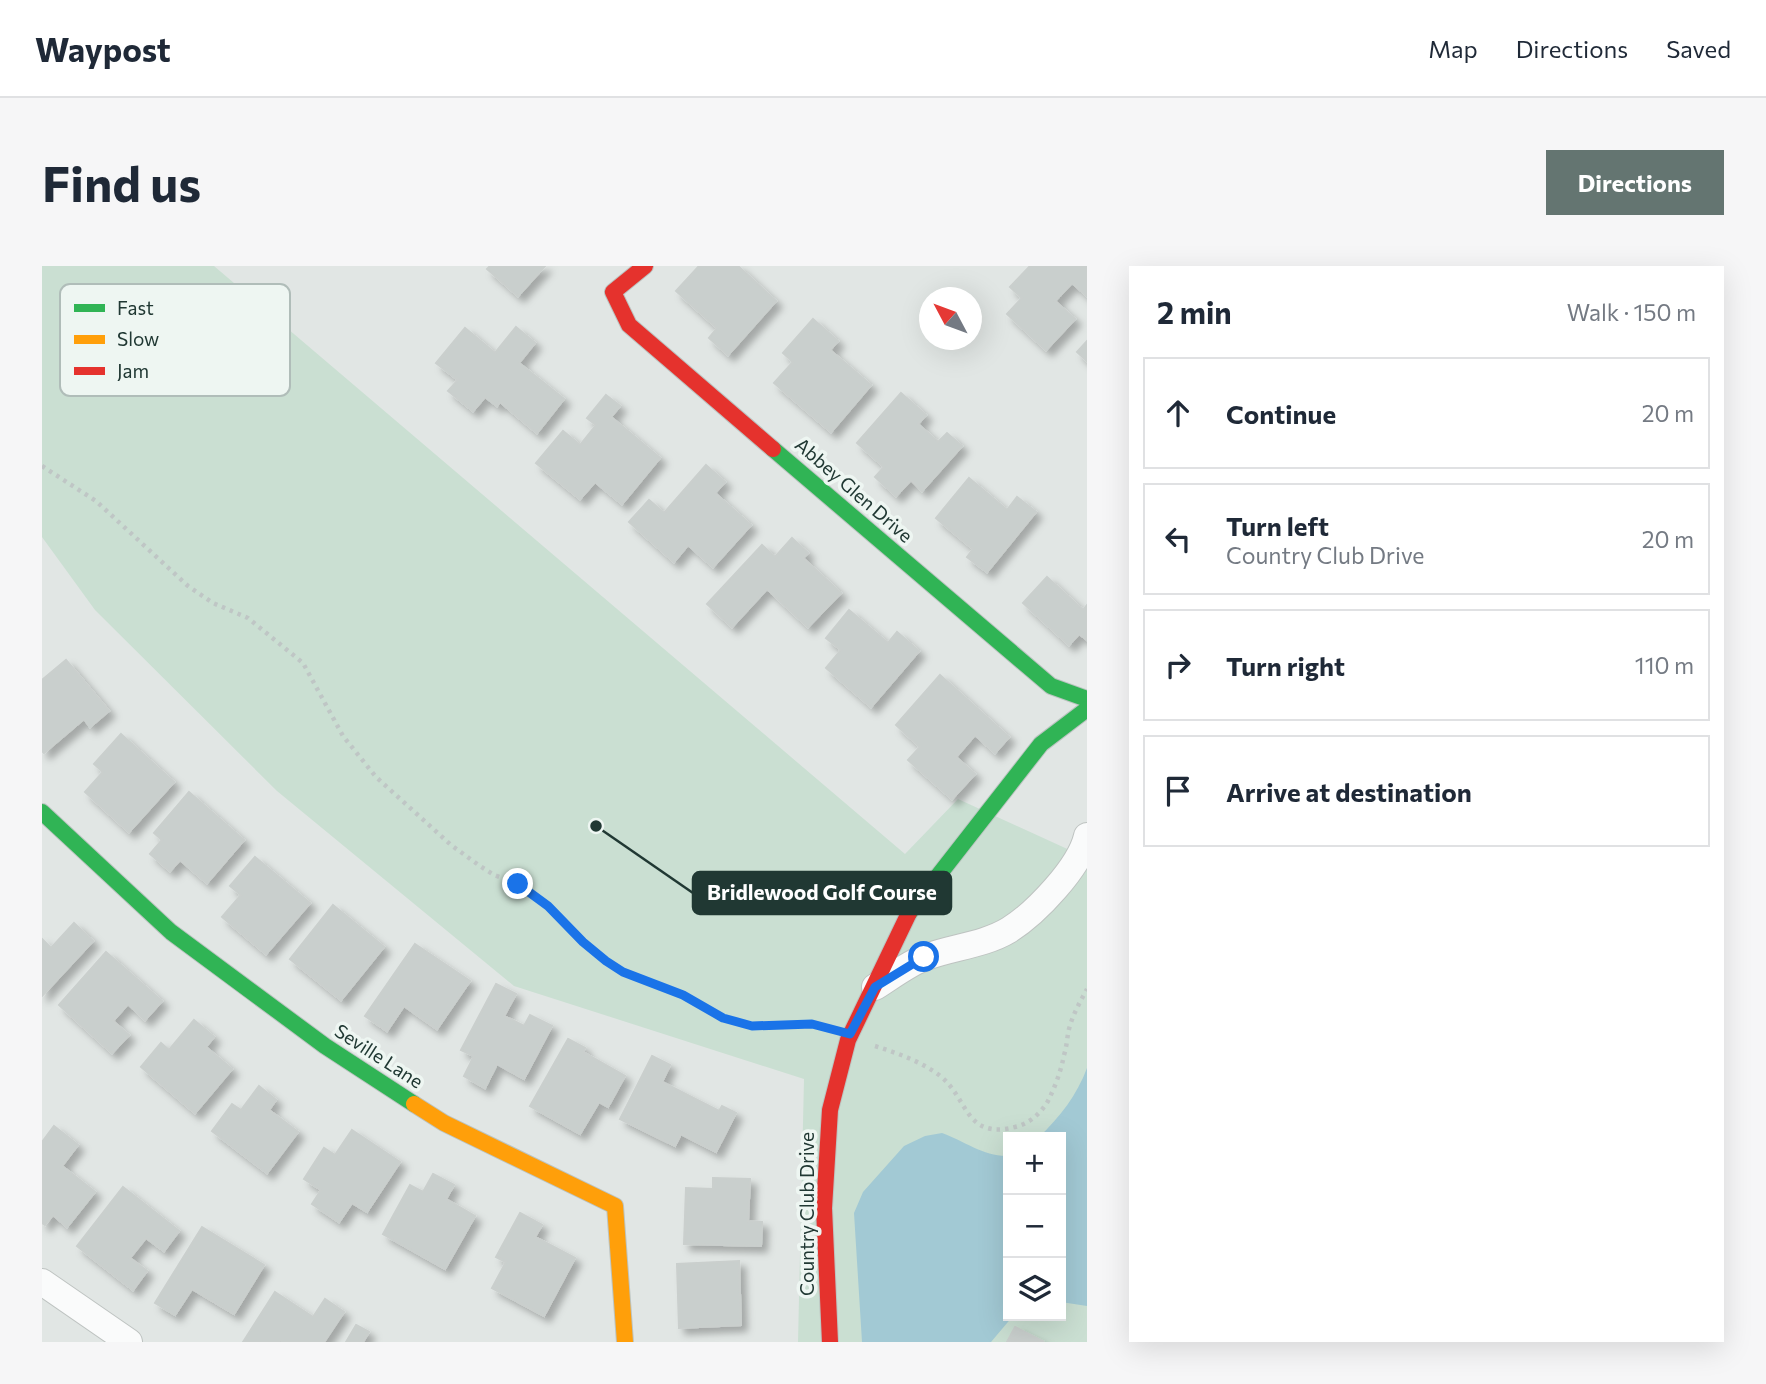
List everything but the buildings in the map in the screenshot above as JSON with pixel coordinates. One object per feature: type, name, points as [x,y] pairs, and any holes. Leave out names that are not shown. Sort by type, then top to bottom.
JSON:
[{"type":"street","name":"Abbey Glen Drive","points":[[645,266],[612,292],[629,325],[1051,686],[1087,699]]},
{"type":"street","name":"Country Club Drive","points":[[830,1342],[824,1208],[826,1147],[830,1110],[850,1034],[911,909],[1041,744],[1087,709]]},
{"type":"street","name":"Seville Lane","points":[[42,812],[171,932],[325,1046],[444,1123],[615,1206],[625,1342]]},
{"type":"street","points":[[875,987],[924,957],[971,945],[1008,930],[1037,906],[1068,874],[1084,848],[1087,836]]},
{"type":"street","points":[[42,1282],[129,1342]]},
{"type":"path","points":[[42,466],[96,501],[188,586],[213,603],[248,618],[303,663],[343,736],[376,777],[451,845],[480,866],[518,884],[548,906],[583,942],[623,972],[683,995],[723,1018],[740,1024],[783,1027],[812,1024],[850,1034],[930,1069],[948,1084],[971,1119],[986,1129],[1005,1129],[1027,1123],[1046,1105],[1064,1057],[1073,1014],[1087,989]]},
{"type":"green space","points":[[42,266],[214,266],[235,284],[60,284],[60,396],[290,396],[290,331],[905,854],[958,799],[1087,858],[1087,1342],[798,1342],[804,1079],[514,986],[277,791],[95,610],[42,537]]},
{"type":"water","points":[[1087,1068],[1087,1306],[1066,1303],[1066,1132],[1044,1132],[1078,1087]]},
{"type":"water","points":[[942,1133],[983,1151],[1003,1156],[1003,1321],[1009,1321],[991,1342],[862,1342],[854,1213],[863,1192],[904,1146],[925,1136]]},
{"type":"traffic: fast","points":[[773,449],[1051,686],[1087,699]]},
{"type":"traffic: fast","points":[[909,913],[1041,744],[1087,709]]},
{"type":"traffic: fast","points":[[42,812],[171,932],[325,1046],[414,1104]]},
{"type":"traffic: slow","points":[[414,1104],[444,1123],[615,1206],[625,1342]]},
{"type":"traffic: jam","points":[[645,266],[613,292],[629,325],[773,449]]},
{"type":"traffic: jam","points":[[830,1342],[824,1208],[830,1110],[848,1040],[909,913]]},
{"type":"place","name":"Bridlewood Golf Course","points":[[596,826]]},
{"type":"route","points":[[518,884],[548,906],[583,942],[623,972],[683,995],[723,1018],[740,1024],[783,1027],[812,1024],[850,1034],[875,987],[924,957]]}]
